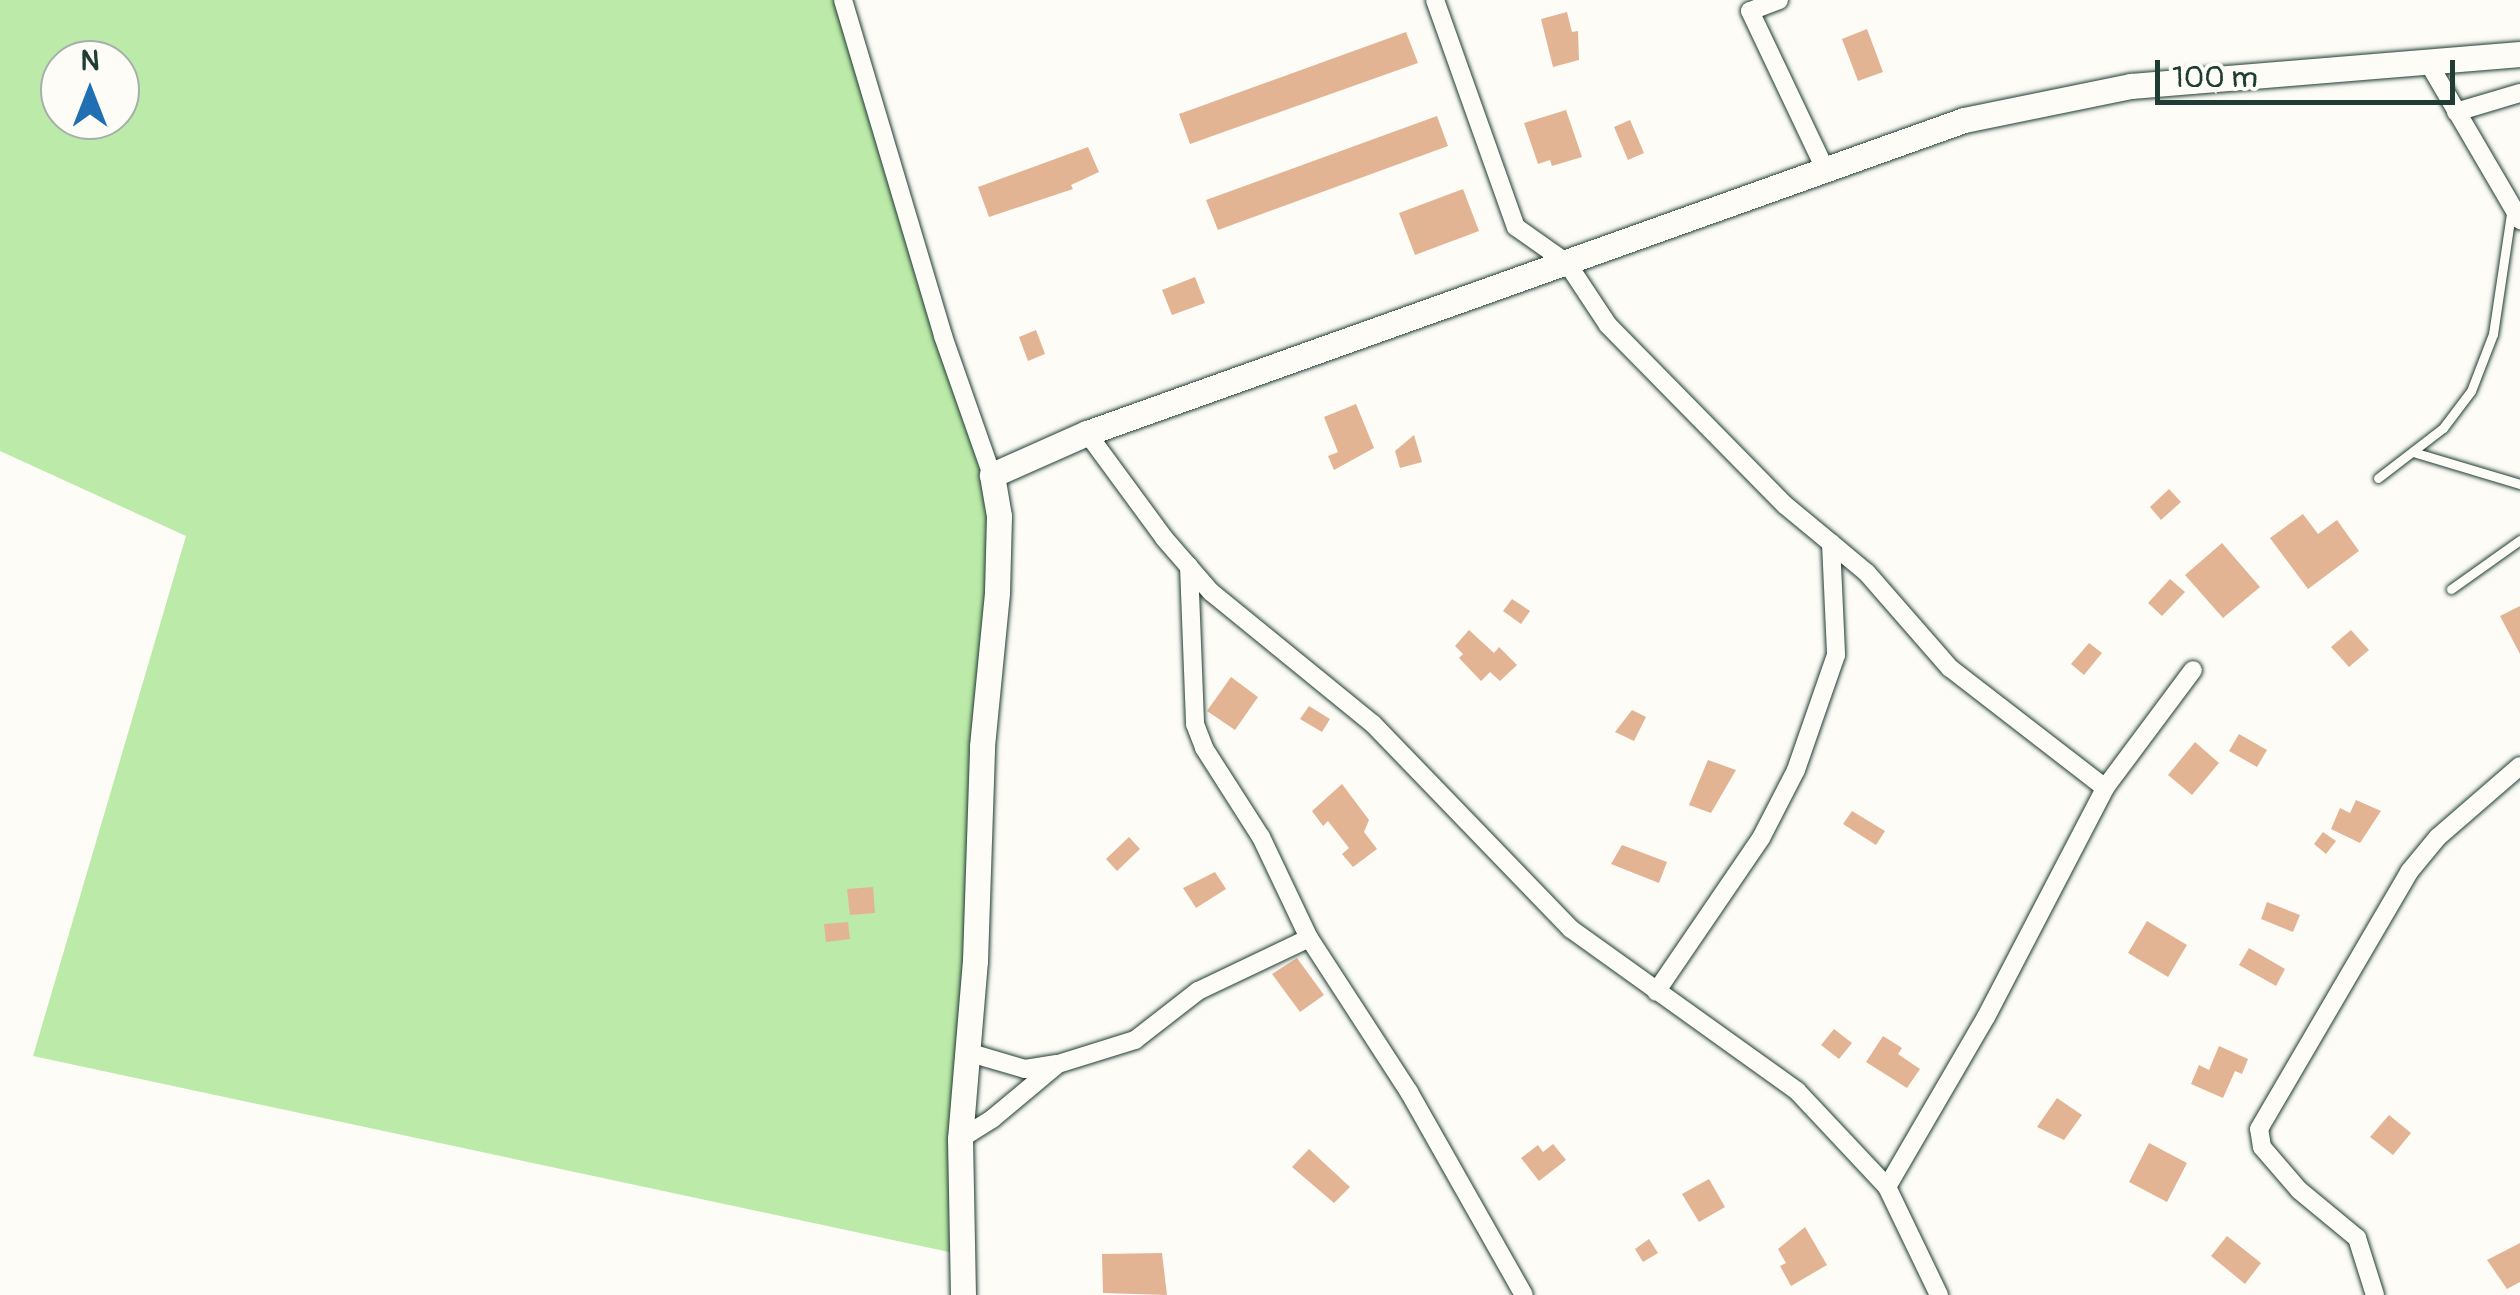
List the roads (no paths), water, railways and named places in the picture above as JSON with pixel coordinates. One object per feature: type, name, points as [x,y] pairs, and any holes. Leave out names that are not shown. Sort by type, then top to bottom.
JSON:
[{"type":"street","points":[[843,0],[944,336],[992,475],[998,516],[997,592],[982,746],[976,961],[960,1138],[962,1295]]},
{"type":"street","points":[[1435,0],[1513,222],[1567,263],[1608,326],[1784,505],[1866,573],[1950,668],[2105,788]]},
{"type":"street","points":[[1779,0],[1748,5],[1825,170]]},
{"type":"street","points":[[992,475],[1087,432],[1964,120],[2131,86],[2520,54]]},
{"type":"street","points":[[2428,64],[2516,214]]},
{"type":"street","points":[[2456,112],[2520,94]]},
{"type":"street","points":[[1087,432],[1211,592],[1373,724],[1571,929],[1782,1077],[1887,1188],[1939,1295]]},
{"type":"street","points":[[1656,992],[1761,838],[1796,770],[1838,641],[1832,543]]},
{"type":"street","points":[[1189,566],[1195,724],[1204,748],[1261,837],[1309,938],[1408,1092],[1448,1169],[1524,1295]]},
{"type":"street","points":[[1887,1188],[1986,1017],[2105,788],[2193,670]]},
{"type":"street","points":[[2375,1295],[2357,1238],[2299,1190],[2262,1147],[2259,1128],[2409,872],[2459,817],[2520,766]]},
{"type":"street","points":[[966,1052],[1025,1069],[1058,1064],[1135,1040],[1198,991],[1309,938]]},
{"type":"street","points":[[960,1138],[992,1119],[1058,1064]]},
{"type":"lane","points":[[2378,478],[2443,428],[2471,391],[2493,334],[2516,214]]},
{"type":"lane","points":[[2414,452],[2520,484]]},
{"type":"lane","points":[[2450,590],[2520,540]]}]
